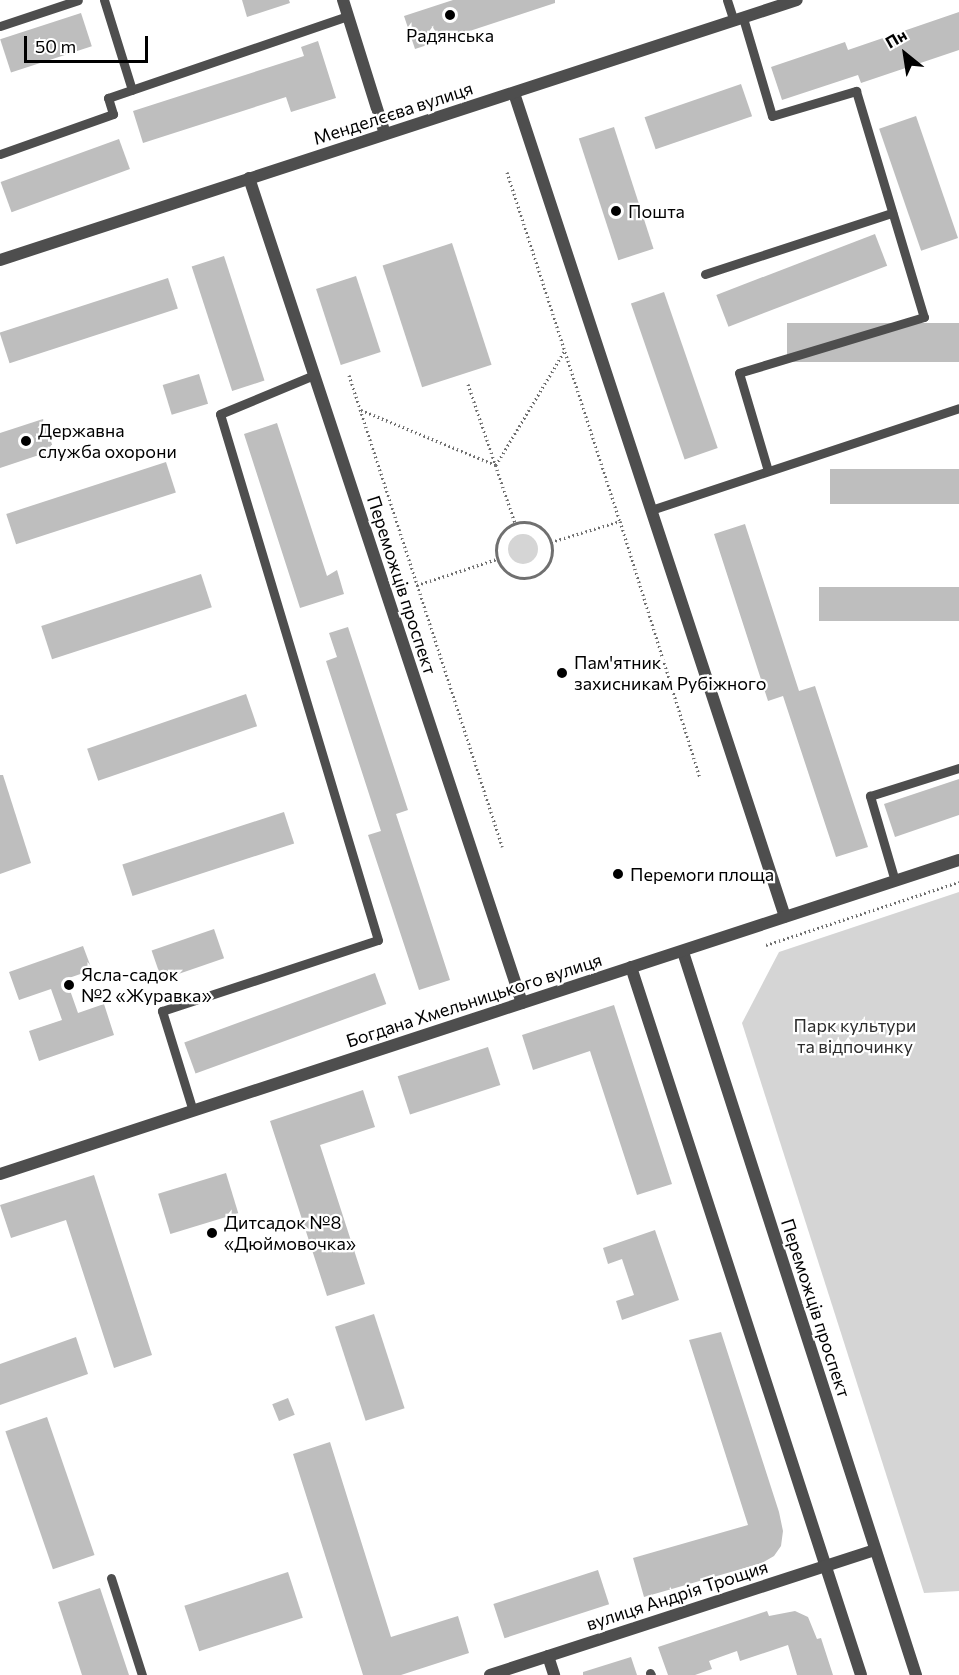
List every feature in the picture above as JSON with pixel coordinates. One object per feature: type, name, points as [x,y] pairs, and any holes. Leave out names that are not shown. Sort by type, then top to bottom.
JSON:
[{"type":"street","points":[[343,0],[385,134]]},
{"type":"street","name":"Менделєєва вулиця","points":[[0,260],[797,0]]},
{"type":"street","points":[[514,93],[785,917]]},
{"type":"street","name":"Переможців проспект","points":[[249,178],[522,1003]]},
{"type":"street","name":"Богдана Хмельницького вулиця","points":[[0,1174],[959,860]]},
{"type":"street","name":"Переможців проспект","points":[[683,952],[916,1675]]},
{"type":"street","points":[[631,968],[861,1675]]},
{"type":"street","name":"вулиця Андрія Трощия","points":[[490,1675],[875,1550]]},
{"type":"street","points":[[548,1656],[554,1675]]},
{"type":"lane","points":[[0,27],[78,0]]},
{"type":"lane","points":[[104,0],[132,90]]},
{"type":"lane","points":[[727,0],[738,19],[772,116],[856,91],[924,317],[739,373],[768,471]]},
{"type":"lane","points":[[0,154],[112,114],[108,98],[348,16]]},
{"type":"lane","points":[[705,273],[892,213]]},
{"type":"lane","points":[[193,1111],[162,1011],[378,940],[220,414],[314,375]]},
{"type":"lane","points":[[651,510],[959,408]]},
{"type":"lane","points":[[895,881],[870,796],[959,768]]},
{"type":"lane","points":[[111,1578],[142,1675]]},
{"type":"path","points":[[507,172],[620,521],[699,778]]},
{"type":"path","points":[[496,465],[565,350]]},
{"type":"path","points":[[350,375],[502,847]]},
{"type":"path","points":[[468,384],[515,522]]},
{"type":"path","points":[[360,410],[496,465]]},
{"type":"path","points":[[551,542],[620,521]]},
{"type":"path","points":[[515,522],[534,523],[543,528],[551,542],[552,555],[548,564],[534,577],[515,577],[501,567],[497,558],[496,541],[501,533],[515,522]]},
{"type":"path","points":[[417,585],[497,558]]},
{"type":"path","points":[[766,945],[959,882]]},
{"type":"green space","points":[[523,534],[534,538],[538,549],[534,560],[523,564],[512,560],[508,549],[512,538]]},
{"type":"green space","name":"Парк культури та відпочинку","points":[[959,892],[959,1591],[924,1593],[742,1023],[779,952]]},
{"type":"building","points":[[242,0],[289,0],[290,3],[247,17]]},
{"type":"building","points":[[453,0],[555,0],[555,3],[415,49],[404,16]]},
{"type":"building","points":[[959,12],[959,50],[861,83],[858,75],[782,100],[771,67],[845,42],[848,50]]},
{"type":"building","points":[[81,13],[92,46],[11,73],[0,39]]},
{"type":"building","points":[[318,41],[336,98],[291,112],[286,97],[143,143],[133,111],[304,56],[301,47]]},
{"type":"building","points":[[741,84],[752,116],[656,149],[645,117]]},
{"type":"building","points":[[916,116],[958,238],[921,251],[879,129]]},
{"type":"building","points":[[614,127],[654,249],[618,260],[579,138]]},
{"type":"building","points":[[119,139],[130,169],[12,212],[1,182]]},
{"type":"building","points":[[875,234],[887,266],[728,327],[716,295]]},
{"type":"building","points":[[452,243],[492,365],[422,387],[383,266]]},
{"type":"building","points":[[224,256],[264,381],[232,391],[192,267]]},
{"type":"building","points":[[356,276],[381,352],[341,365],[316,289]]},
{"type":"building","points":[[168,278],[178,308],[10,363],[0,333]]},
{"type":"building","points":[[664,292],[718,448],[685,459],[631,303]]},
{"type":"building","points":[[787,323],[959,323],[959,362],[787,362]]},
{"type":"building","points":[[199,374],[208,404],[172,415],[163,385]]},
{"type":"building","points":[[43,419],[54,450],[0,468],[0,433]]},
{"type":"building","points":[[277,423],[327,576],[337,570],[344,594],[300,608],[244,434]]},
{"type":"building","points":[[166,462],[176,492],[16,544],[6,514]]},
{"type":"building","points":[[830,469],[959,469],[959,504],[830,504]]},
{"type":"building","points":[[745,524],[799,691],[815,686],[868,847],[836,857],[783,696],[768,701],[714,534]]},
{"type":"building","points":[[201,574],[212,607],[52,659],[41,626]]},
{"type":"building","points":[[819,587],[959,587],[959,621],[819,621]]},
{"type":"building","points":[[348,627],[408,810],[396,814],[450,980],[419,990],[368,835],[381,831],[326,661],[337,657],[329,633]]},
{"type":"building","points":[[246,694],[257,726],[98,781],[87,749]]},
{"type":"building","points":[[0,775],[3,775],[31,863],[0,874]]},
{"type":"building","points":[[959,779],[959,815],[895,837],[884,804]]},
{"type":"building","points":[[284,812],[294,843],[133,896],[122,865]]},
{"type":"building","points":[[214,929],[224,958],[162,980],[152,950]]},
{"type":"building","points":[[83,946],[92,970],[66,979],[78,1013],[104,1004],[114,1035],[39,1061],[29,1031],[62,1020],[51,989],[19,1000],[9,972]]},
{"type":"building","points":[[375,973],[386,1004],[196,1073],[184,1042]]},
{"type":"building","points":[[614,1005],[672,1184],[637,1195],[590,1051],[533,1070],[522,1035]]},
{"type":"building","points":[[488,1047],[500,1085],[410,1114],[398,1076]]},
{"type":"building","points":[[363,1090],[375,1127],[320,1145],[365,1284],[327,1296],[270,1121]]},
{"type":"building","points":[[226,1173],[238,1213],[170,1234],[158,1194]]},
{"type":"building","points":[[94,1175],[152,1355],[114,1368],[66,1220],[11,1238],[0,1205]]},
{"type":"building","points":[[655,1230],[679,1300],[622,1320],[616,1301],[634,1295],[622,1259],[608,1264],[603,1248]]},
{"type":"building","points":[[374,1314],[405,1408],[366,1421],[335,1327]]},
{"type":"building","points":[[721,1332],[779,1512],[783,1531],[781,1546],[774,1556],[762,1563],[644,1597],[633,1558],[748,1525],[689,1340]]},
{"type":"building","points":[[76,1337],[88,1374],[0,1405],[0,1364]]},
{"type":"building","points":[[288,1398],[295,1415],[279,1421],[272,1404]]},
{"type":"building","points":[[47,1417],[95,1555],[53,1569],[5,1431]]},
{"type":"building","points":[[330,1442],[391,1637],[458,1616],[469,1653],[401,1675],[363,1675],[293,1454]]},
{"type":"building","points":[[598,1570],[609,1604],[505,1638],[493,1604]]},
{"type":"building","points":[[288,1572],[303,1618],[199,1651],[184,1606]]},
{"type":"building","points":[[100,1588],[129,1675],[82,1675],[58,1602]]},
{"type":"building","points":[[767,1611],[769,1616],[795,1611],[808,1617],[817,1639],[821,1638],[833,1675],[797,1675],[788,1645],[740,1661],[737,1651],[709,1661],[712,1669],[695,1675],[668,1675],[658,1647]]},
{"type":"building","points":[[631,1657],[637,1675],[583,1675],[583,1672]]},
{"type":"place","name":"Радянська","points":[[450,15]]},
{"type":"place","name":"Пошта","points":[[616,211]]},
{"type":"place","name":"Державна служба охорони","points":[[26,441]]},
{"type":"place","name":"Пам'ятник захисникам Рубіжного","points":[[562,673]]},
{"type":"place","name":"Перемоги площа","points":[[618,874]]},
{"type":"place","name":"Ясла-садок №2 «Журавка»","points":[[69,985]]},
{"type":"place","name":"Дитсадок №8 «Дюймовочка»","points":[[212,1233]]}]
